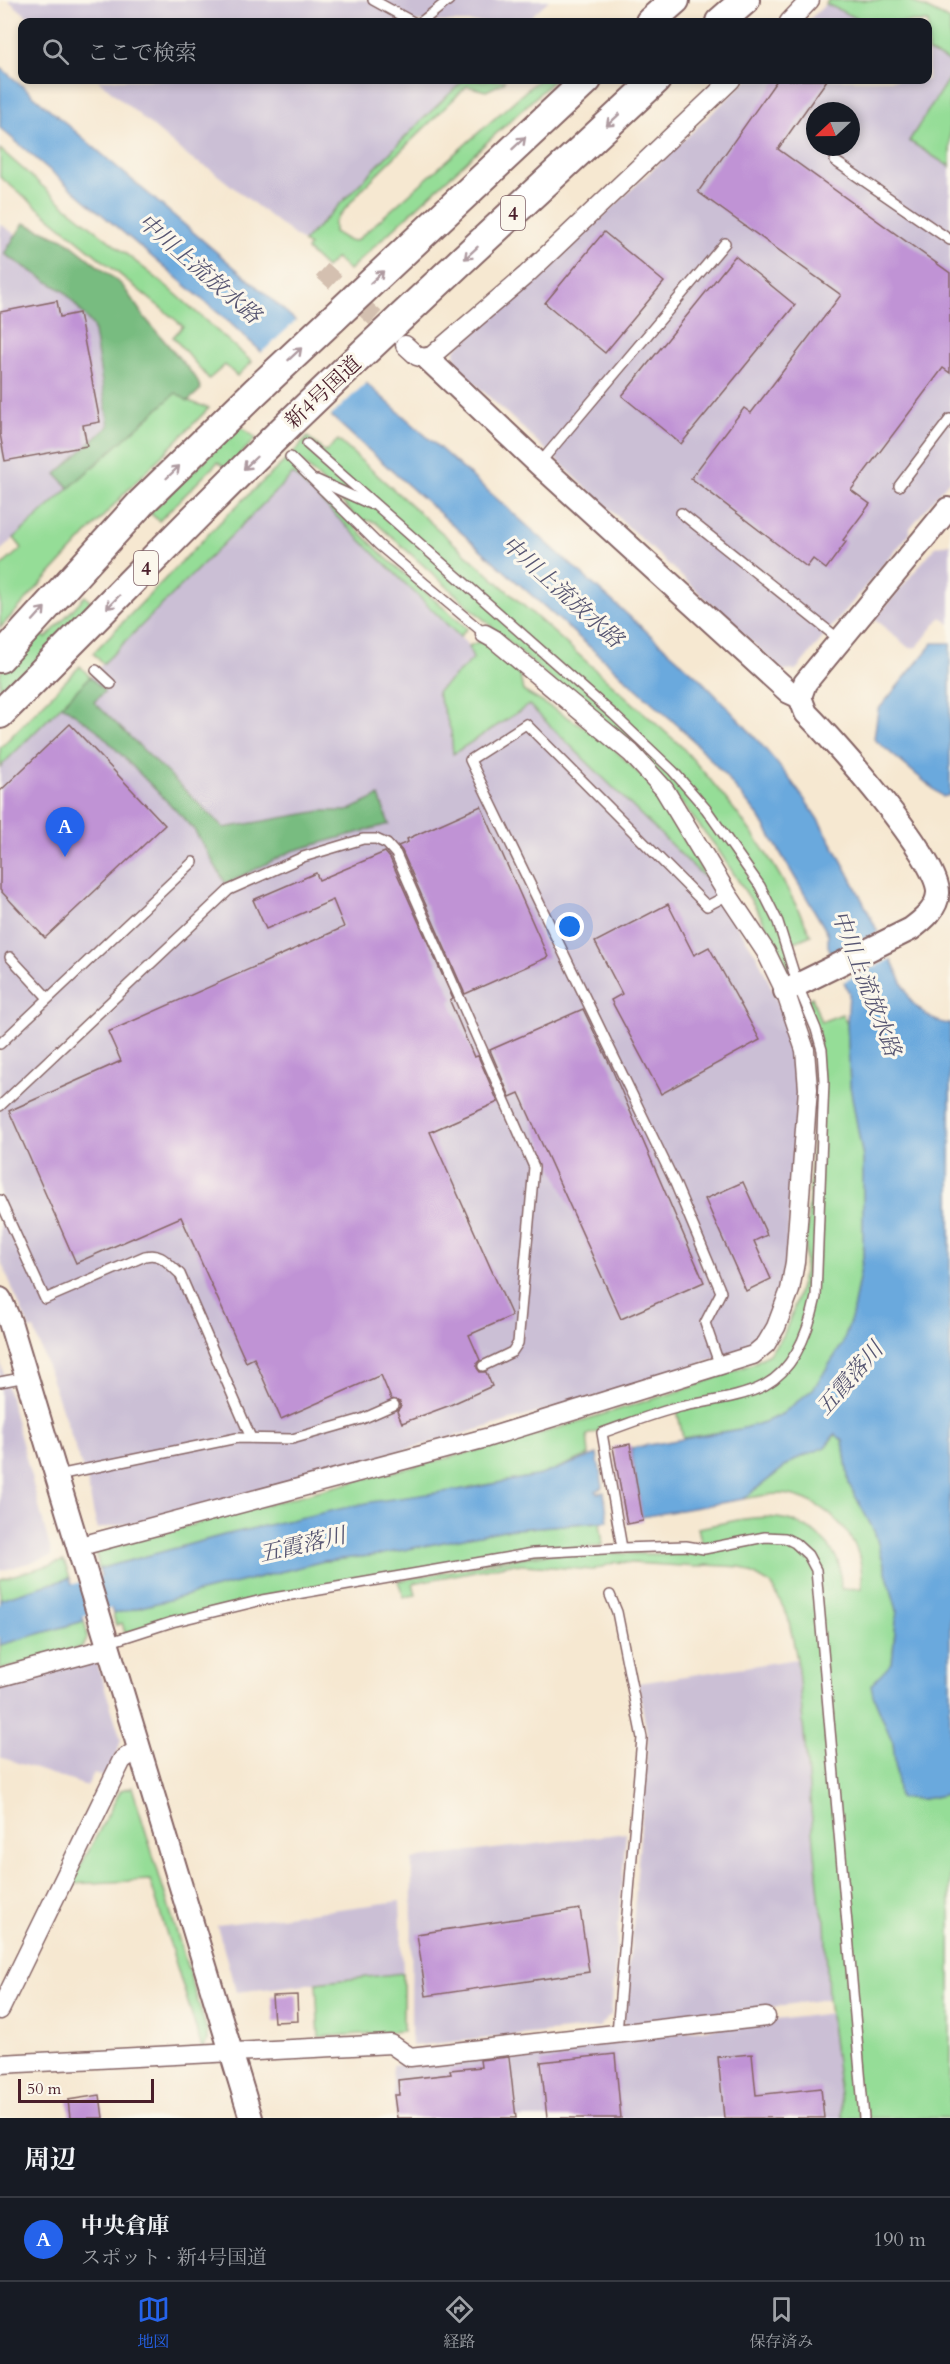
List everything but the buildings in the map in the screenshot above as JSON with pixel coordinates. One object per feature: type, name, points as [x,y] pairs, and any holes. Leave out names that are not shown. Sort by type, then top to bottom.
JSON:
[{"type":"highway","points":[[655,18],[675,0]]},
{"type":"highway","points":[[725,18],[745,0]]},
{"type":"highway","name":"4","points":[[0,658],[142,502],[334,317],[583,84]]},
{"type":"highway","name":"新4号国道","points":[[0,714],[114,601],[175,536],[300,433],[371,347],[652,84]]},
{"type":"street","points":[[793,18],[810,0]]},
{"type":"street","points":[[428,359],[526,275],[727,84]]},
{"type":"street","points":[[405,345],[417,356],[428,359],[539,464],[789,692],[800,697]]},
{"type":"street","points":[[796,986],[911,929],[928,915],[935,904],[938,893],[931,868],[879,795],[806,712],[800,697],[805,683],[949,509]]},
{"type":"street","points":[[80,1556],[486,1438],[720,1366],[753,1355],[765,1344],[776,1327],[790,1290],[795,1262],[808,1089],[796,986],[766,952],[728,895],[664,789],[616,741],[494,639],[485,634]]},
{"type":"street","points":[[0,1299],[10,1322],[251,2118]]},
{"type":"street","points":[[0,1677],[106,1640]]},
{"type":"street","points":[[0,2010],[122,1760],[138,1749]]},
{"type":"street","points":[[0,2064],[391,2044],[410,2057],[766,2017]]},
{"type":"lane","points":[[373,0],[406,18]]},
{"type":"lane","points":[[426,18],[449,0]]},
{"type":"lane","points":[[835,161],[950,240]]},
{"type":"lane","points":[[539,464],[726,243]]},
{"type":"lane","points":[[899,486],[950,419]]},
{"type":"lane","points":[[300,433],[380,509],[614,716],[673,771],[706,808],[760,886],[778,922],[796,986],[816,1029],[822,1050],[824,1080],[816,1297],[811,1324],[796,1354],[780,1374],[764,1386],[677,1408],[602,1433],[622,1548]]},
{"type":"lane","points":[[290,457],[378,545],[485,634]]},
{"type":"lane","points":[[311,477],[380,509]]},
{"type":"lane","points":[[681,513],[840,640]]},
{"type":"lane","points":[[96,670],[111,684]]},
{"type":"lane","points":[[720,1366],[705,1323],[721,1292],[675,1183],[470,760],[526,724],[707,906],[728,895]]},
{"type":"lane","points":[[0,1106],[229,890],[303,857],[363,839],[376,839],[387,844],[396,854],[534,1167],[518,1343],[512,1352],[483,1366]]},
{"type":"lane","points":[[0,1044],[194,862]]},
{"type":"lane","points":[[10,957],[48,998]]},
{"type":"lane","points":[[0,1200],[45,1299],[153,1254],[161,1256],[180,1274],[251,1438]]},
{"type":"lane","points":[[0,1382],[26,1377]]},
{"type":"lane","points":[[56,1476],[237,1438],[292,1439],[362,1419],[394,1405]]},
{"type":"lane","points":[[106,1640],[262,1600],[533,1553],[686,1546],[704,1549],[765,1537],[785,1538],[795,1543],[808,1555],[816,1570],[864,2118]]},
{"type":"lane","points":[[610,1595],[617,1612],[642,1738],[617,2033]]},
{"type":"shaded area","points":[[8,0],[549,0],[529,18],[29,18]]},
{"type":"shaded area","points":[[826,4],[856,18],[811,18]]},
{"type":"shaded area","points":[[932,54],[950,62],[950,76],[909,141],[950,167],[950,479],[910,528],[910,533],[796,670],[783,671],[455,365],[455,349],[552,265],[743,84],[932,84]]},
{"type":"shaded area","points":[[103,84],[460,84],[303,242],[210,169],[191,159]]},
{"type":"shaded area","points":[[0,224],[57,262],[192,378],[0,551]]},
{"type":"shaded area","points":[[293,473],[708,881],[758,958],[793,1035],[799,1076],[786,1266],[781,1292],[769,1326],[752,1347],[634,1386],[157,1519],[97,1529],[87,1481],[34,1329],[30,1330],[0,1259],[0,767]]},
{"type":"shaded area","points":[[950,544],[950,624],[941,617],[917,647],[909,648],[875,619],[936,546]]},
{"type":"shaded area","points":[[0,1360],[52,1556],[0,1571]]},
{"type":"shaded area","points":[[95,1657],[121,1739],[117,1754],[105,1777],[94,1773],[87,1786],[0,1757],[0,1683]]},
{"type":"shaded area","points":[[797,1659],[820,1906],[825,1920],[828,1999],[624,2027],[623,2002],[632,1937],[648,1739],[638,1683]]},
{"type":"shaded area","points":[[626,1833],[611,2014],[599,2027],[411,2046],[412,1859]]},
{"type":"shaded area","points":[[400,1901],[403,1973],[236,1992],[217,1925]]},
{"type":"shaded area","points":[[831,2013],[843,2118],[396,2118],[392,2065],[621,2040]]},
{"type":"green space","points":[[828,0],[909,0],[950,20],[950,62],[932,54],[932,18],[856,18],[826,4]]},
{"type":"green space","points":[[950,76],[950,167],[909,141]]},
{"type":"green space","points":[[460,84],[501,84],[486,91],[467,86],[364,187],[334,222],[334,232],[347,240],[356,241],[533,84],[550,84],[349,270],[336,258],[326,268],[307,250],[309,246],[303,242]]},
{"type":"green space","points":[[0,149],[64,205],[169,288],[252,362],[237,376],[225,365],[209,379],[173,337],[183,326],[0,177]]},
{"type":"green space","points":[[24,223],[65,240],[122,285],[145,318],[196,378],[201,389],[188,401],[176,393],[69,488],[56,474],[109,426],[93,326],[65,292],[4,254]]},
{"type":"green space","points":[[176,392],[188,401],[209,408],[124,494],[0,628],[0,567],[22,548],[14,538]]},
{"type":"green space","points":[[240,426],[256,438],[227,469],[218,462],[159,521],[150,513]]},
{"type":"green space","points":[[308,437],[325,452],[338,440],[681,746],[749,829],[775,867],[791,896],[811,935],[790,944],[799,972],[786,969],[769,930],[756,908],[717,848],[675,795],[579,705],[375,522],[358,519],[312,471],[292,454]]},
{"type":"green space","points":[[287,459],[384,556],[467,628],[460,637],[293,474],[103,664],[93,653],[229,513]]},
{"type":"green space","points":[[85,596],[95,606],[0,700],[0,673],[37,631],[46,638]]},
{"type":"green space","points":[[480,641],[485,642],[519,671],[523,691],[603,738],[654,788],[708,881],[529,705],[453,754],[451,731],[437,692],[473,659],[469,646]]},
{"type":"green space","points":[[80,666],[90,677],[0,767],[0,748]]},
{"type":"green space","points":[[90,677],[105,691],[94,702],[224,828],[321,811],[348,811],[379,796],[389,824],[292,851],[226,884],[193,828],[97,730],[62,705]]},
{"type":"green space","points":[[812,997],[821,1022],[842,1014],[847,1024],[850,1086],[863,1158],[863,1257],[852,1316],[842,1345],[814,1388],[782,1414],[765,1422],[740,1429],[683,1438],[676,1405],[587,1435],[589,1455],[541,1475],[287,1521],[224,1535],[99,1569],[96,1551],[522,1439],[692,1387],[754,1363],[769,1354],[783,1336],[804,1272],[816,1097],[814,1056],[801,1006]]},
{"type":"green space","points":[[836,1434],[843,1441],[849,1484],[875,1533],[897,1610],[892,1663],[873,1695],[893,1743],[899,1798],[924,1799],[948,1794],[950,1801],[950,2118],[843,2118],[828,1999],[825,1920],[820,1906],[797,1659],[788,1617],[772,1585],[741,1567],[616,1562],[593,1570],[511,1564],[413,1583],[416,1595],[404,1597],[398,1581],[489,1563],[563,1553],[704,1553],[698,1528],[763,1517],[793,1521],[808,1528],[822,1539],[835,1555],[840,1568],[841,1589],[862,1588],[861,1563],[856,1547],[840,1524],[818,1506],[806,1500],[779,1494],[743,1499],[794,1460],[825,1447]]},
{"type":"green space","points":[[600,1522],[603,1545],[384,1575],[125,1633],[122,1623],[116,1625],[113,1614],[324,1561],[378,1555],[504,1530]]},
{"type":"green space","points":[[64,1561],[70,1578],[0,1599],[0,1579]]},
{"type":"green space","points":[[84,1621],[87,1638],[82,1647],[0,1670],[0,1645]]},
{"type":"green space","points":[[132,1787],[207,2031],[207,2041],[202,2048],[150,1880],[71,1884],[121,1790]]},
{"type":"green space","points":[[403,1973],[403,2031],[319,2037],[316,1983]]},
{"type":"water","name":"中川上流放水路","points":[[0,67],[269,297],[699,678],[776,762],[817,818],[855,885],[911,1001],[928,1016],[939,1022],[950,1024],[950,1801],[948,1794],[924,1799],[899,1798],[893,1743],[871,1685],[892,1663],[897,1610],[875,1533],[849,1484],[843,1441],[835,1434],[825,1447],[794,1460],[743,1499],[642,1517],[631,1448],[740,1429],[765,1422],[782,1414],[814,1388],[842,1345],[852,1316],[863,1257],[863,1158],[850,1086],[847,1024],[849,993],[828,946],[828,934],[760,818],[683,730],[353,436],[230,323],[0,128]]},
{"type":"water","points":[[933,643],[950,643],[950,795],[943,797],[874,739],[878,710]]},
{"type":"water","points":[[597,1454],[603,1487],[595,1491],[604,1492],[608,1521],[504,1530],[378,1555],[324,1561],[113,1614],[99,1569],[224,1535],[371,1502],[471,1488],[541,1475]]},
{"type":"water","points":[[70,1578],[84,1621],[0,1645],[0,1599]]},
{"type":"pier","points":[[298,319],[368,381],[329,418],[260,354]]},
{"type":"pier","points":[[880,931],[893,958],[841,983],[830,957]]},
{"type":"waterway","name":"五霞落川","points":[[0,1621],[149,1581]]},
{"type":"tunnel","points":[[322,270],[394,335]]},
{"type":"place","name":"中央倉庫","points":[[65,857]]}]
